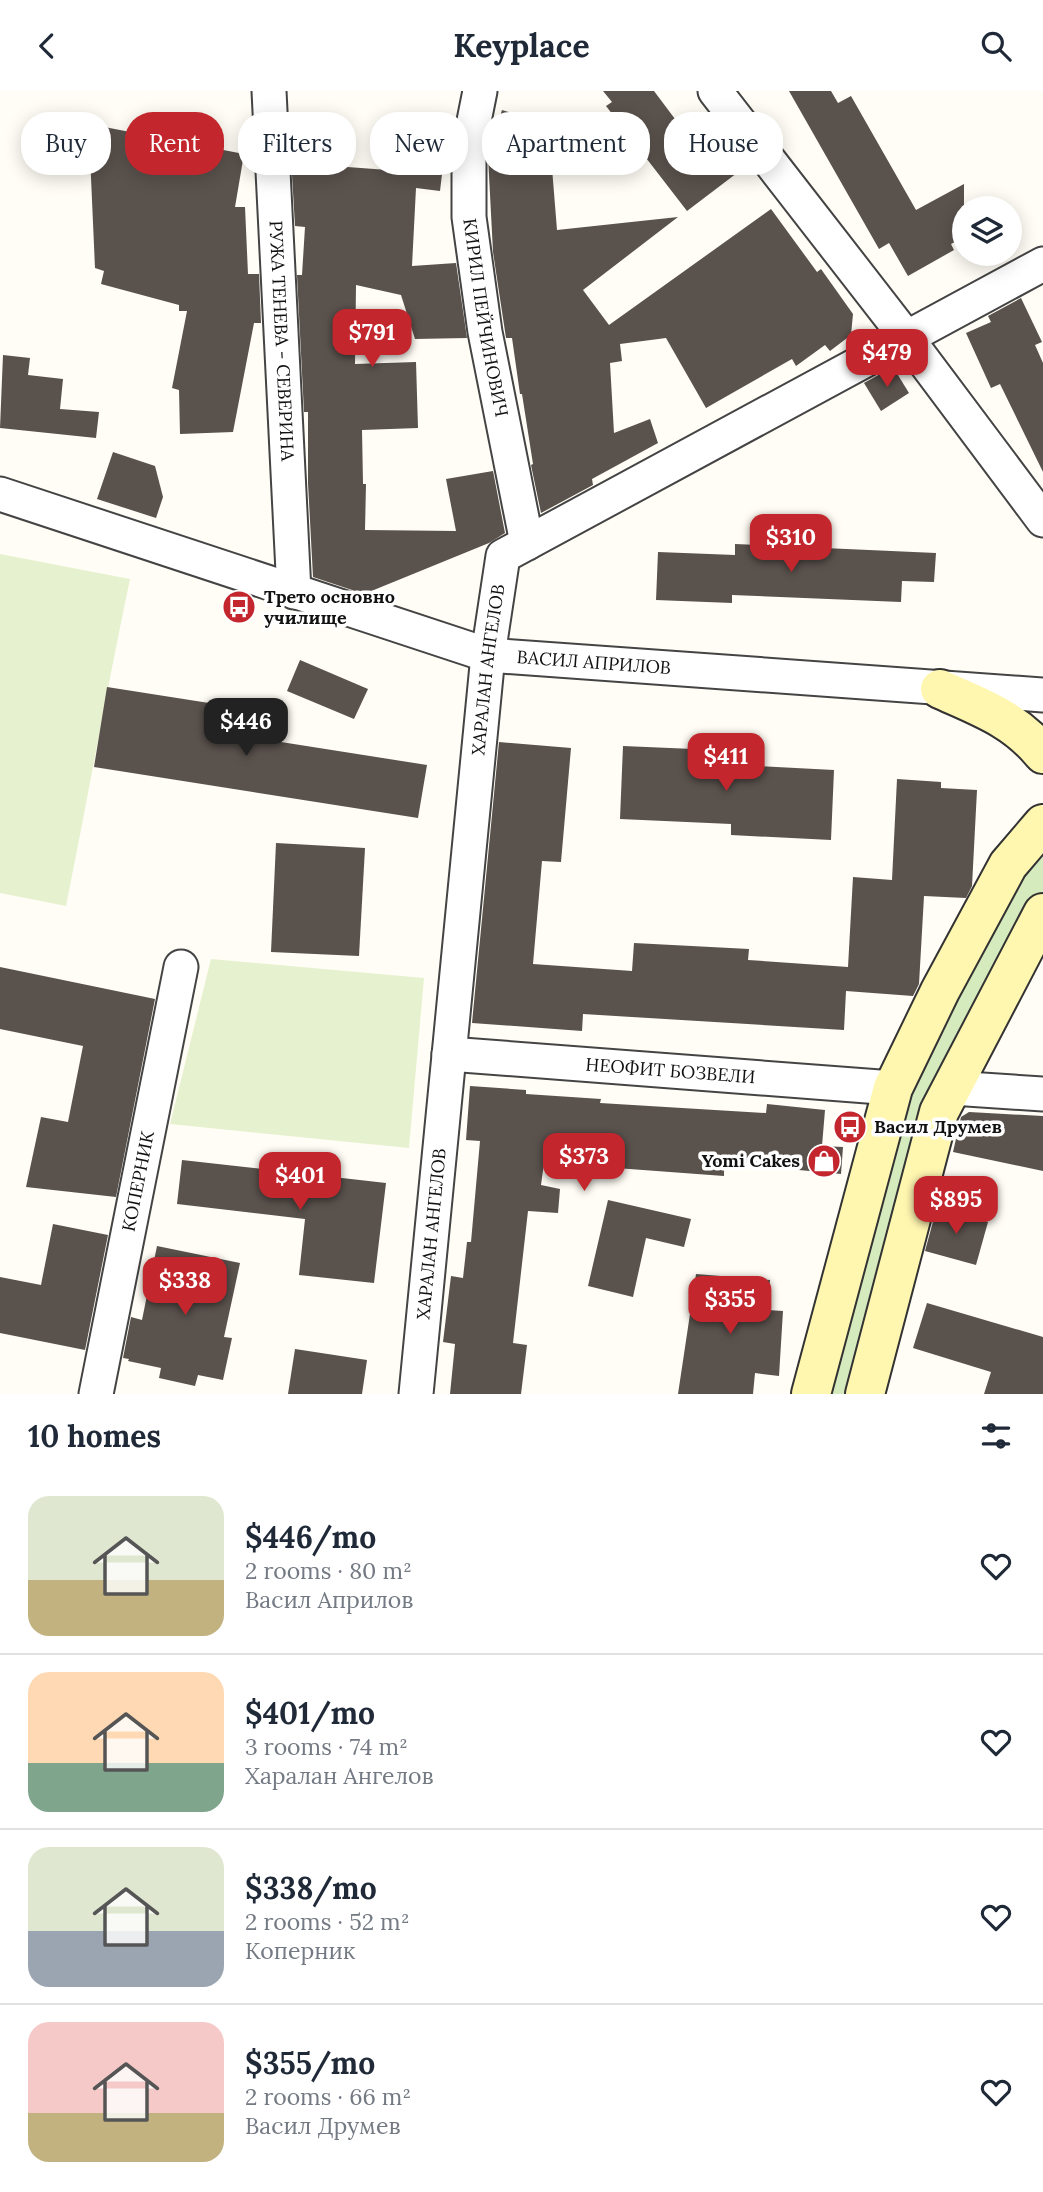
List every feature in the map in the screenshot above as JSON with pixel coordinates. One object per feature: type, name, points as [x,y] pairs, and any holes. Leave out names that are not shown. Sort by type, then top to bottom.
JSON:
[{"type":"street","name":"РУЖА ТЕНЕВА - СЕВЕРИНА","points":[[269,91],[294,592]]},
{"type":"street","name":"КИРИЛ ПЕЙЧИНОВИЧ","points":[[480,91],[469,146],[469,217],[485,332],[527,543]]},
{"type":"street","points":[[715,91],[906,337],[1043,520]]},
{"type":"street","name":"ХАРАЛАН АНГЕЛОВ","points":[[416,1394],[488,655],[503,556],[1043,264]]},
{"type":"street","name":"ВАСИЛ АПРИЛОВ","points":[[0,494],[488,655],[1043,695]]},
{"type":"street","points":[[940,689],[1002,717],[1029,737],[1043,754]]},
{"type":"street","points":[[811,1394],[893,1088],[940,991],[1008,865],[1043,824]]},
{"type":"street","points":[[865,1394],[939,1112],[1043,913]]},
{"type":"street","name":"КОПЕРНИК","points":[[96,1394],[181,967]]},
{"type":"street","name":"НЕОФИТ БОЗВЕЛИ","points":[[449,1054],[893,1088]]},
{"type":"street","points":[[952,1088],[1043,1094]]},
{"type":"green space","points":[[0,554],[130,579],[66,906],[0,893]]},
{"type":"green space","points":[[1043,824],[1043,913],[952,1088],[865,1394],[811,1394],[893,1088]]},
{"type":"green space","points":[[211,959],[424,978],[409,1148],[170,1124]]},
{"type":"building","points":[[603,91],[654,91],[670,112],[664,112],[664,175],[734,175],[687,211],[650,163],[650,112],[611,112],[606,106],[612,102]]},
{"type":"building","points":[[789,91],[831,91],[838,103],[851,96],[916,210],[964,184],[964,196],[952,196],[952,251],[908,276],[889,243],[879,249]]},
{"type":"building","points":[[111,128],[125,131],[125,175],[224,175],[224,150],[238,153],[238,175],[240,175],[235,207],[245,207],[248,274],[259,274],[261,323],[254,323],[233,432],[180,434],[179,390],[172,388],[187,311],[179,311],[179,305],[101,284],[104,271],[95,268],[91,175],[111,175]]},
{"type":"building","points":[[356,168],[370,169],[370,175],[442,175],[440,191],[416,188],[412,266],[456,263],[467,338],[415,339],[401,295],[356,285],[355,364],[416,362],[418,428],[362,430],[363,484],[366,484],[365,530],[456,531],[446,479],[493,471],[505,533],[489,543],[364,594],[313,577],[308,483],[308,412],[304,412],[297,275],[302,275],[305,227],[295,226],[292,175],[356,175]]},
{"type":"building","points":[[489,175],[553,175],[557,230],[678,217],[583,290],[609,325],[771,209],[817,272],[821,269],[853,314],[851,335],[830,351],[825,345],[796,366],[792,359],[706,408],[666,338],[620,344],[622,361],[610,363],[614,433],[650,419],[658,443],[592,479],[593,485],[541,513],[512,338],[506,338],[493,252]]},
{"type":"building","points":[[1021,298],[1042,342],[1035,345],[1043,363],[1043,472],[1000,384],[991,388],[966,333],[991,322],[988,316]]},
{"type":"building","points":[[3,355],[30,358],[28,375],[63,379],[60,409],[99,412],[96,438],[0,428]]},
{"type":"building","points":[[893,367],[909,393],[881,411],[864,383]]},
{"type":"building","points":[[113,452],[155,466],[163,497],[156,518],[97,499]]},
{"type":"building","points":[[735,544],[936,553],[934,582],[902,581],[901,602],[732,595],[732,603],[656,600],[658,552],[735,555]]},
{"type":"building","points":[[300,660],[368,689],[354,719],[287,691]]},
{"type":"building","points":[[107,687],[209,703],[205,730],[427,765],[418,818],[94,767]]},
{"type":"building","points":[[499,742],[571,748],[561,862],[542,861],[533,964],[632,971],[634,943],[749,949],[748,960],[848,967],[853,877],[892,880],[897,779],[941,782],[941,788],[977,790],[972,886],[966,898],[924,896],[919,984],[913,996],[846,991],[844,1030],[583,1014],[582,1031],[472,1023]]},
{"type":"building","points":[[623,746],[740,751],[739,765],[834,770],[831,840],[731,835],[731,824],[620,819]]},
{"type":"building","points":[[276,843],[365,848],[359,956],[271,952]]},
{"type":"building","points":[[0,967],[155,999],[116,1197],[26,1187],[41,1117],[68,1122],[83,1046],[0,1029]]},
{"type":"building","points":[[470,1086],[526,1090],[526,1094],[601,1099],[600,1103],[766,1113],[767,1104],[825,1110],[822,1146],[843,1147],[841,1174],[724,1163],[724,1176],[616,1168],[619,1156],[563,1153],[562,1165],[544,1163],[541,1185],[560,1189],[558,1213],[528,1211],[513,1343],[527,1345],[521,1394],[450,1394],[455,1344],[443,1342],[451,1276],[463,1278],[467,1242],[471,1242],[480,1141],[466,1140]]},
{"type":"building","points":[[969,1112],[1043,1116],[1043,1171],[953,1152],[961,1117]]},
{"type":"building","points":[[182,1160],[386,1183],[374,1283],[299,1275],[305,1219],[177,1204]]},
{"type":"building","points":[[608,1200],[691,1219],[684,1247],[646,1238],[633,1297],[588,1286]]},
{"type":"building","points":[[937,1207],[988,1222],[976,1265],[925,1251]]},
{"type":"building","points":[[53,1224],[108,1235],[85,1350],[0,1333],[0,1277],[41,1285]]},
{"type":"building","points":[[157,1246],[240,1263],[224,1337],[232,1338],[223,1380],[198,1375],[195,1386],[159,1378],[161,1368],[123,1358],[131,1317],[142,1320]]},
{"type":"building","points":[[696,1274],[770,1280],[768,1310],[783,1311],[779,1376],[755,1373],[753,1394],[678,1394]]},
{"type":"building","points":[[927,1303],[1043,1337],[1043,1394],[984,1394],[991,1372],[913,1348]]},
{"type":"building","points":[[295,1349],[367,1360],[362,1394],[288,1394]]},
{"type":"place","name":"Трето основно училище","points":[[239,607]]},
{"type":"place","name":"Васил Друмев","points":[[850,1127]]},
{"type":"place","name":"Yomi Cakes","points":[[824,1161]]}]
